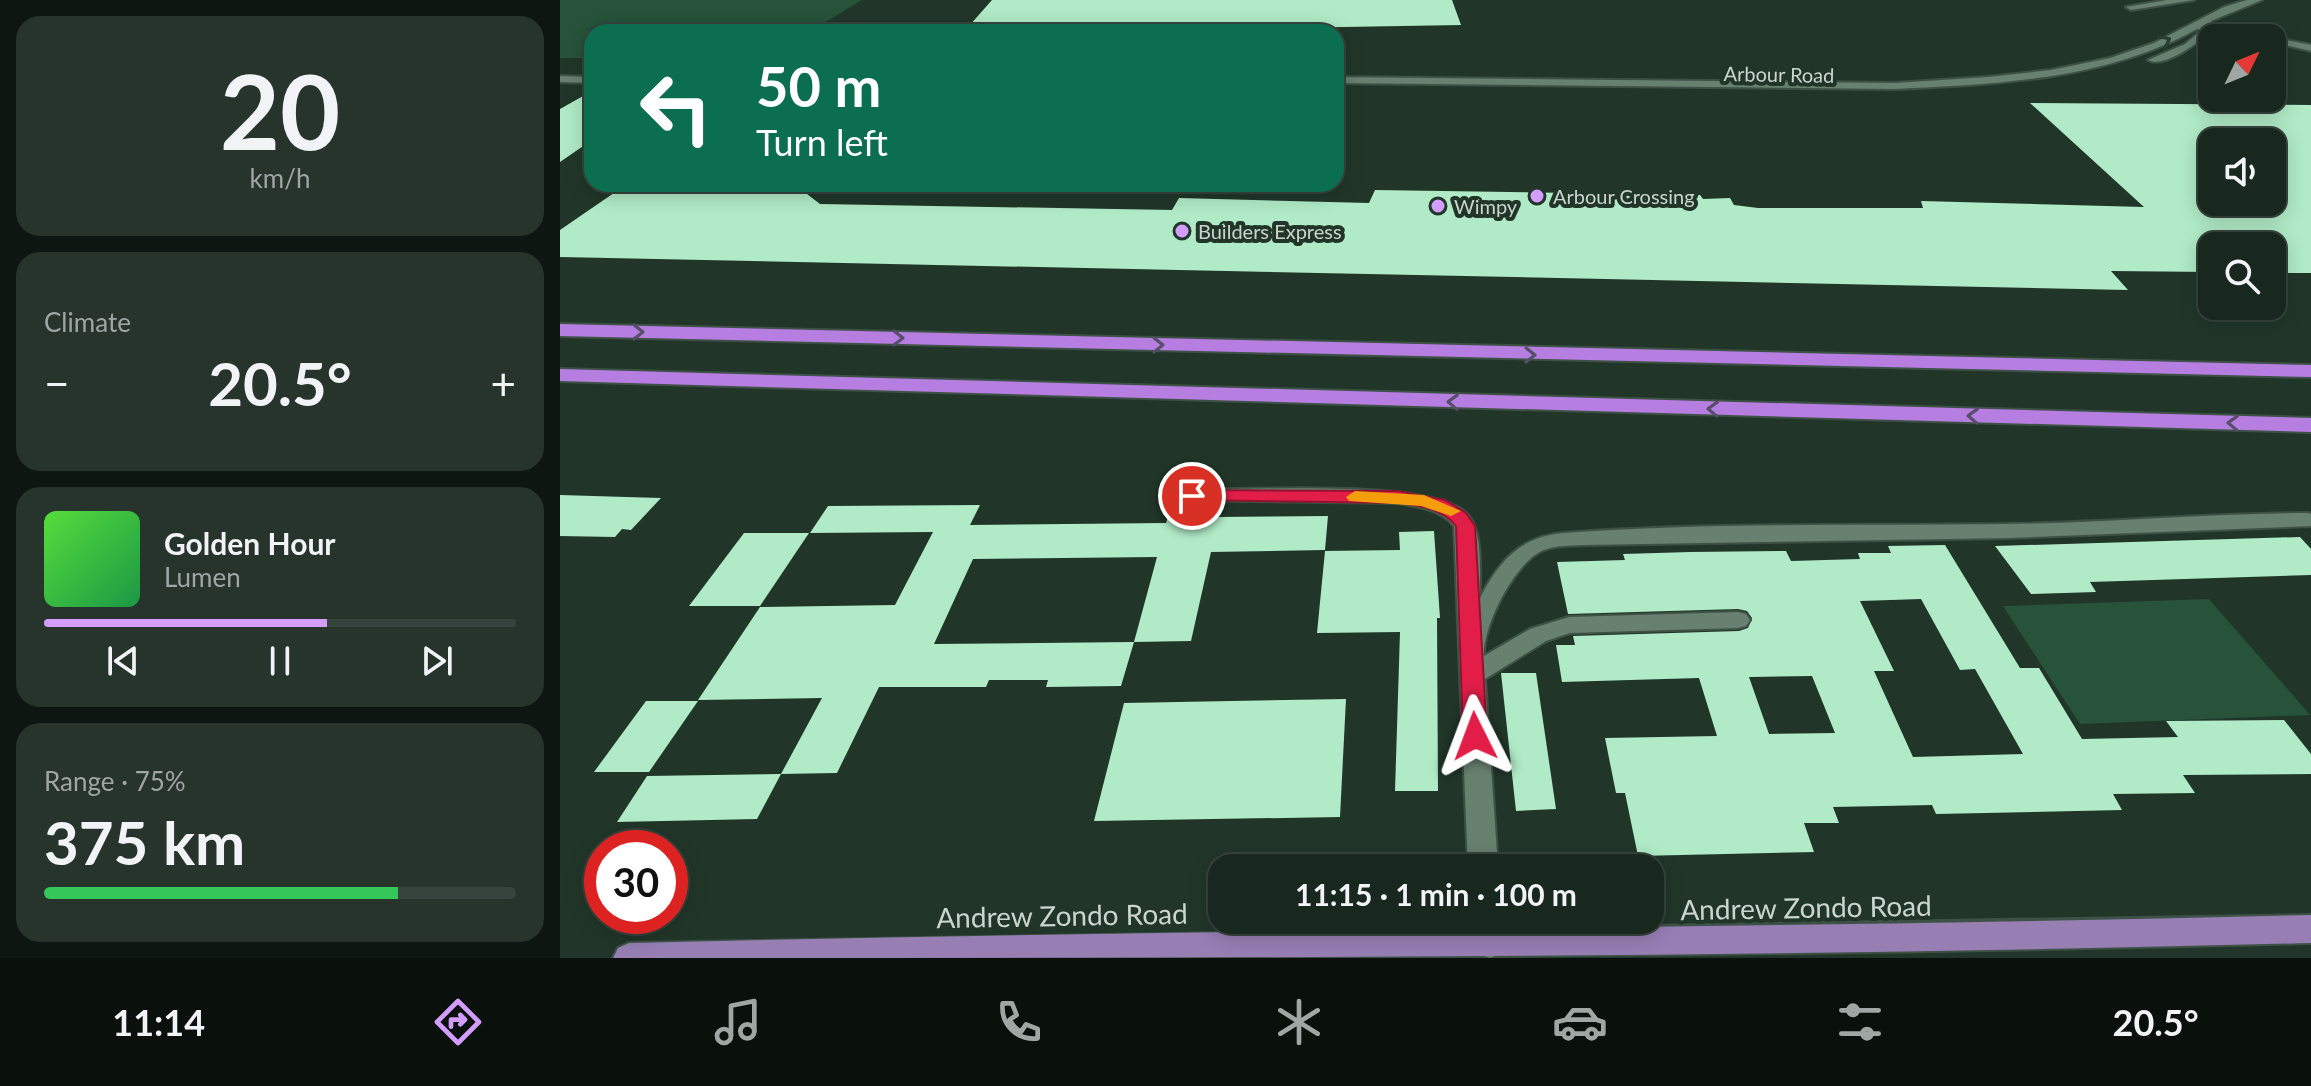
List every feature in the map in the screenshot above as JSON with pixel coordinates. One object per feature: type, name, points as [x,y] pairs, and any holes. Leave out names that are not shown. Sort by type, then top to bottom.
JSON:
[{"type":"highway","points":[[560,330],[2311,371]]},
{"type":"highway","points":[[560,375],[2311,425]]},
{"type":"main road","name":"Andrew Zondo Road","points":[[1613,934],[1927,939],[2311,929]]},
{"type":"main road","name":"Andrew Zondo Road","points":[[629,958],[1427,934]]},
{"type":"street","points":[[2131,7],[2190,0]]},
{"type":"street","name":"Arbour Road","points":[[2210,24],[2221,10],[2258,0]]},
{"type":"street","name":"Arbour Road","points":[[1344,80],[1933,84],[2032,73],[2115,59],[2163,42],[2191,25],[2198,25]]},
{"type":"street","name":"Arbour Road","points":[[1344,89],[1991,90],[2111,71],[2189,46],[2198,37]]},
{"type":"street","points":[[2286,43],[2311,50]]},
{"type":"street","points":[[2189,46],[2198,45]]},
{"type":"street","points":[[2286,48],[2311,50]]},
{"type":"street","points":[[560,73],[584,73]]},
{"type":"street","points":[[560,79],[584,80]]},
{"type":"street","points":[[1192,496],[1398,497],[1449,509],[1465,526],[1482,854]]},
{"type":"street","points":[[1471,643],[1510,569],[1530,548],[1541,543],[1656,536],[2008,531],[2229,520],[2308,520]]},
{"type":"street","points":[[1472,675],[1538,635],[1569,625],[1738,620]]},
{"type":"green space","points":[[560,0],[862,0],[822,24],[584,24],[584,58],[560,58]]},
{"type":"green space","points":[[2209,599],[2310,715],[2080,724],[2003,606]]},
{"type":"building","points":[[992,0],[1452,0],[1461,25],[1344,27],[1344,24],[971,24]]},
{"type":"building","points":[[584,96],[584,146],[560,162],[560,109]]},
{"type":"building","name":"Arbour Crossing","points":[[2030,103],[2198,104],[2198,112],[2286,112],[2286,105],[2311,105],[2311,273],[2286,273],[2286,232],[2198,232],[2198,272],[2111,271],[2128,290],[560,257],[560,230],[615,192],[804,192],[820,204],[1172,210],[1179,198],[1369,203],[1375,190],[1700,195],[1703,199],[1730,198],[1734,205],[1758,208],[1923,208],[1921,201],[2144,207]]},
{"type":"building","points":[[560,495],[661,498],[631,530],[622,529],[615,537],[560,536]]},
{"type":"building","points":[[980,505],[970,525],[1166,523],[1169,514],[1216,514],[1215,517],[1328,516],[1325,550],[1211,552],[1191,641],[1134,642],[1121,686],[1046,687],[1048,680],[989,680],[986,687],[879,687],[837,773],[781,774],[822,698],[698,700],[760,607],[895,605],[933,532],[810,533],[828,506]],"holes":[[[1157,557],[1134,642],[934,644],[973,559]]]},
{"type":"building","points":[[1434,531],[1440,618],[1437,618],[1438,791],[1395,791],[1400,632],[1317,633],[1325,551],[1400,550],[1399,532]]},
{"type":"building","points":[[744,533],[809,533],[760,606],[689,606]]},
{"type":"building","points":[[2300,537],[2311,549],[2311,575],[2090,582],[2096,592],[2031,594],[1995,546]]},
{"type":"building","points":[[1945,545],[2020,668],[2039,668],[2082,739],[2178,737],[2166,721],[2284,720],[2311,754],[2311,774],[2183,775],[2195,793],[2113,794],[2122,810],[1936,814],[1932,805],[1833,807],[1839,823],[1804,823],[1814,852],[1638,854],[1625,793],[1616,793],[1605,738],[1717,736],[1699,678],[1562,682],[1556,645],[1575,645],[1573,636],[1739,631],[1748,628],[1752,618],[1747,611],[1738,609],[1568,614],[1557,562],[1625,560],[1623,554],[1690,552],[1786,551],[1791,561],[1860,559],[1858,553],[1891,553],[1888,546]],"holes":[[[1921,599],[1960,670],[1975,669],[2023,754],[1913,757],[1874,671],[1894,671],[1860,601]],[[1812,676],[1835,733],[1769,734],[1749,677]]]},
{"type":"building","points":[[1501,673],[1536,673],[1556,809],[1516,811]]},
{"type":"building","points":[[1346,699],[1340,817],[1094,821],[1124,703]]},
{"type":"building","points":[[646,701],[698,701],[649,772],[594,772]]},
{"type":"building","points":[[781,774],[757,819],[617,822],[647,776]]},
{"type":"slow traffic","points":[[1355,497],[1398,497],[1438,504],[1451,511]]},
{"type":"place","name":"Arbour Crossing","points":[[1537,196]]},
{"type":"place","name":"Wimpy","points":[[1438,206]]},
{"type":"place","name":"Builders Express","points":[[1182,231]]},
{"type":"route","points":[[1192,496],[1398,497],[1438,504],[1459,517],[1465,526],[1475,736]]}]
